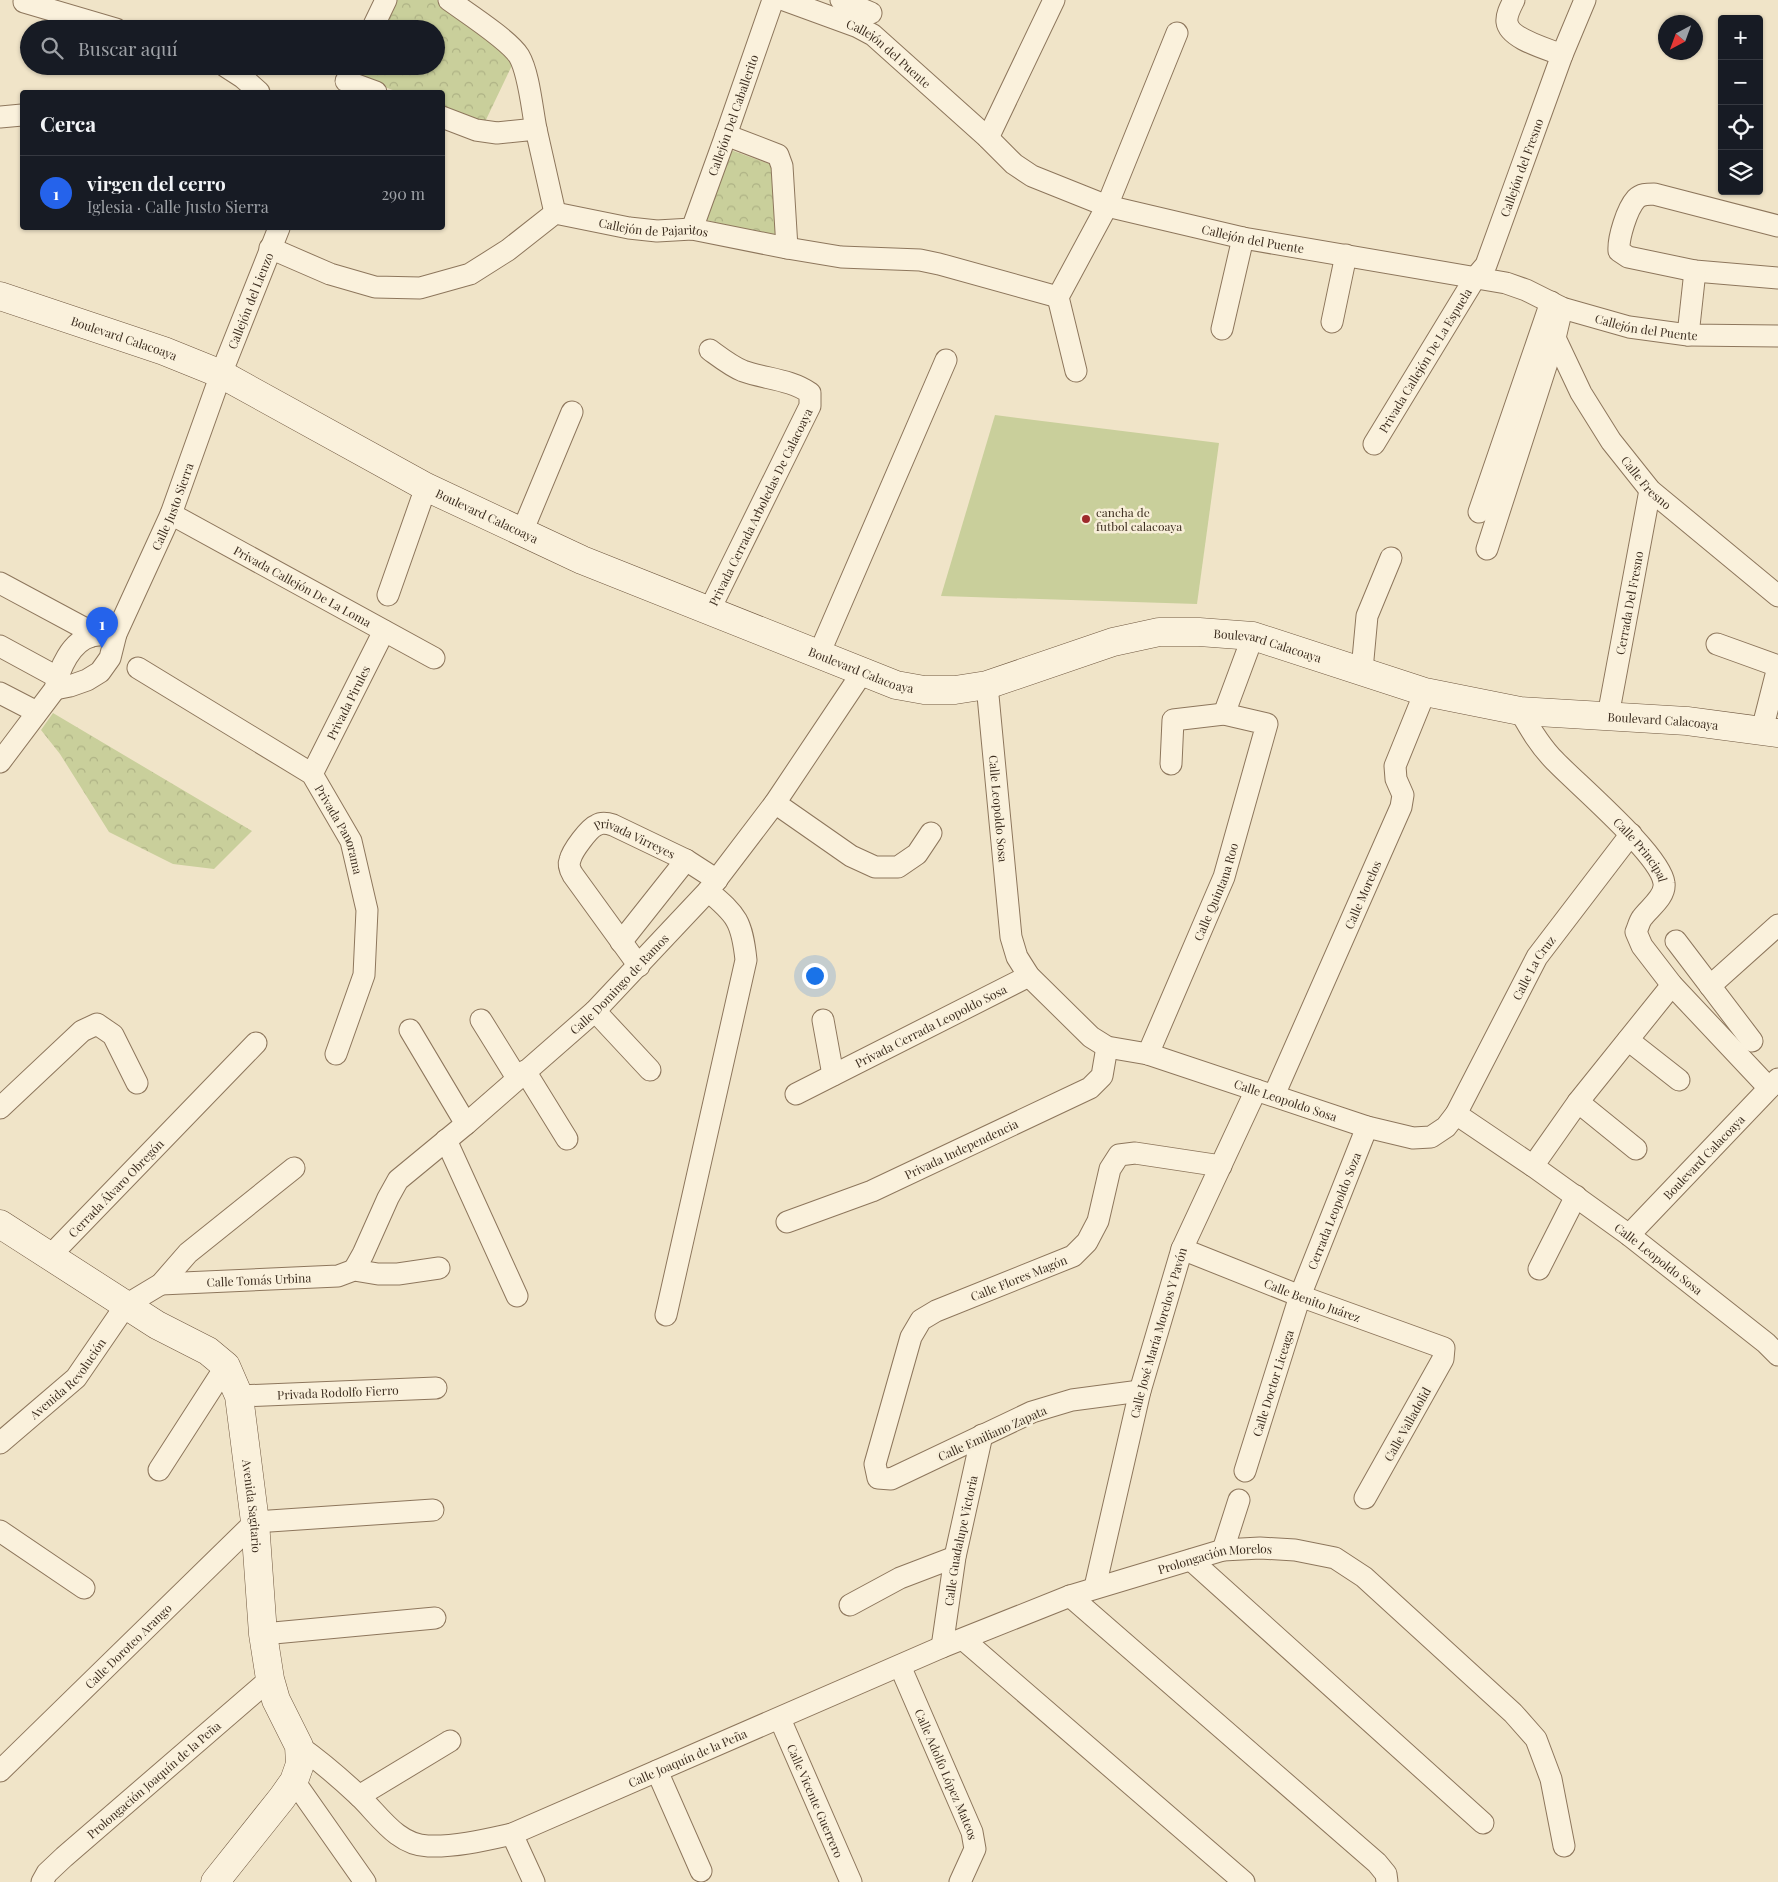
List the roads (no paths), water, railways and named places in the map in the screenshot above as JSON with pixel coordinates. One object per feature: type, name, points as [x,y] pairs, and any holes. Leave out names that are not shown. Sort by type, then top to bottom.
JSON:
[{"type":"street","points":[[376,20],[386,0]]},
{"type":"street","points":[[270,248],[330,274],[375,287],[420,288],[470,274],[508,250],[555,213],[525,71],[519,56],[507,43],[449,0]]},
{"type":"street","name":"Callejón Del Caballerito","points":[[692,229],[773,0]]},
{"type":"street","name":"Callejón del Puente","points":[[784,0],[858,26],[873,35],[988,138],[1014,164],[1032,176],[1107,206],[1243,238],[1506,283],[1556,305],[1629,327],[1688,335],[1778,336]]},
{"type":"street","points":[[841,0],[871,13]]},
{"type":"street","points":[[988,138],[1054,0]]},
{"type":"street","points":[[1514,0],[1508,12],[1507,22],[1510,31],[1518,38],[1562,55]]},
{"type":"street","name":"Callejón del Fresno","points":[[1475,278],[1486,265],[1562,55],[1585,0]]},
{"type":"street","points":[[24,2],[85,20]]},
{"type":"street","points":[[1076,371],[1058,297],[1107,206],[1177,33]]},
{"type":"street","points":[[238,75],[257,90]]},
{"type":"street","points":[[347,80],[371,90]]},
{"type":"street","points":[[0,117],[20,116]]},
{"type":"street","points":[[445,118],[476,130],[490,132],[536,129]]},
{"type":"street","points":[[726,135],[778,155],[782,166],[787,248]]},
{"type":"street","points":[[1778,226],[1654,194],[1645,194],[1637,198],[1632,206],[1618,241],[1619,251],[1628,257],[1695,271],[1778,278]]},
{"type":"street","name":"Callejón de Pajaritos","points":[[555,213],[629,228],[657,231],[692,229],[841,257],[920,260],[1058,297]]},
{"type":"street","name":"Callejón del Lienzo","points":[[221,374],[278,230]]},
{"type":"street","points":[[1222,329],[1243,238]]},
{"type":"street","points":[[1332,322],[1346,255]]},
{"type":"street","points":[[1688,335],[1695,271]]},
{"type":"street","name":"Privada Callejón De La Espuela","points":[[1374,444],[1475,278]]},
{"type":"street","name":"Boulevard Calacoaya","points":[[0,296],[164,351],[221,374],[426,487],[582,560],[896,686],[924,690],[956,690],[987,685],[1113,642],[1159,632],[1199,632],[1253,636],[1425,692],[1520,711],[1687,721],[1770,731]]},
{"type":"street","points":[[1487,549],[1555,338],[1556,305]]},
{"type":"street","points":[[1479,512],[1556,305]]},
{"type":"street","name":"Calle Fresno","points":[[1555,338],[1581,393],[1611,441],[1650,490],[1778,596]]},
{"type":"street","name":"Privada Cerrada Arboledas De Calacoaya","points":[[709,611],[810,406],[810,393],[800,386],[744,371],[729,365],[710,350]]},
{"type":"street","points":[[819,654],[946,360]]},
{"type":"street","name":"Calle Justo Sierra","points":[[56,683],[70,686],[87,680],[100,672],[110,658],[116,634],[170,514],[221,374]]},
{"type":"street","points":[[522,532],[572,412]]},
{"type":"street","points":[[388,595],[426,487]]},
{"type":"street","name":"Cerrada Del Fresno","points":[[1608,716],[1650,490]]},
{"type":"street","name":"Privada Callejón De La Loma","points":[[170,514],[434,658]]},
{"type":"street","points":[[1362,670],[1367,616],[1391,558]]},
{"type":"street","points":[[0,583],[82,628],[92,636]]},
{"type":"street","name":"Privada Pirules","points":[[312,774],[384,631]]},
{"type":"street","points":[[2,756],[35,715],[56,683],[65,662],[78,642],[92,636],[116,634]]},
{"type":"street","points":[[1171,764],[1173,720],[1224,714],[1253,636]]},
{"type":"street","points":[[1717,644],[1778,667],[1770,731]]},
{"type":"street","points":[[0,646],[56,683]]},
{"type":"street","name":"Privada Panorama","points":[[138,668],[312,774],[351,841],[367,910],[364,975],[336,1054]]},
{"type":"street","name":"Calle Domingo de Ramos","points":[[354,1270],[364,1254],[388,1198],[398,1180],[466,1124],[595,1011],[639,966],[713,885],[775,803],[862,673]]},
{"type":"street","name":"Calle Leopoldo Sosa","points":[[987,685],[1011,937],[1016,957],[1029,976],[1091,1037],[1107,1048],[1148,1054],[1368,1127],[1413,1138],[1431,1137],[1446,1127],[1456,1114],[1576,1196],[1629,1235],[1766,1343],[1778,1355]]},
{"type":"street","name":"Calle Morelos","points":[[1265,1093],[1401,807],[1402,795],[1396,779],[1395,766],[1425,692]]},
{"type":"street","points":[[0,693],[31,710],[35,715]]},
{"type":"street","name":"Calle Principal","points":[[1520,711],[1538,742],[1631,834],[1661,871],[1665,885],[1659,898],[1642,918],[1636,932],[1642,946],[1672,985],[1774,1083]]},
{"type":"street","name":"Calle Quintana Roo","points":[[1148,1054],[1224,877],[1267,724],[1224,714]]},
{"type":"street","points":[[775,803],[851,856],[875,867],[898,867],[917,854],[930,833]]},
{"type":"street","name":"Privada Virreyes","points":[[639,966],[572,875],[569,868],[569,860],[573,853],[589,830],[596,825],[604,823],[613,825],[686,860],[713,885],[732,911],[744,934],[746,960],[666,1316]]},
{"type":"street","name":"Calle La Cruz","points":[[1456,1114],[1537,956],[1631,834]]},
{"type":"street","points":[[621,942],[686,860]]},
{"type":"street","points":[[1710,986],[1778,924]]},
{"type":"street","points":[[1676,941],[1752,1041]]},
{"type":"street","name":"Privada Cerrada Leopoldo Sosa","points":[[796,1094],[1029,976]]},
{"type":"street","points":[[1533,1166],[1578,1102],[1672,985]]},
{"type":"street","points":[[595,1011],[650,1070]]},
{"type":"street","points":[[481,1020],[567,1139]]},
{"type":"street","points":[[822,1020],[833,1075]]},
{"type":"street","points":[[0,1108],[82,1031],[97,1024],[112,1035],[138,1083]]},
{"type":"street","points":[[410,1030],[466,1124]]},
{"type":"street","points":[[1628,1040],[1679,1080]]},
{"type":"street","name":"Cerrada Álvaro Obregón","points":[[49,1257],[256,1043]]},
{"type":"street","name":"Privada Independencia","points":[[787,1222],[872,1191],[1090,1088],[1102,1076],[1107,1048]]},
{"type":"street","name":"Boulevard Calacoaya","points":[[1629,1235],[1774,1083]]},
{"type":"street","name":"Calle José María Morelos Y Pavón","points":[[1096,1587],[1140,1391],[1182,1249],[1220,1166],[1265,1093]]},
{"type":"street","points":[[1578,1102],[1636,1149]]},
{"type":"street","name":"Cerrada Leopoldo Soza","points":[[1300,1296],[1368,1127]]},
{"type":"street","points":[[446,1140],[517,1296]]},
{"type":"street","name":"Calle Flores Magón","points":[[878,1478],[875,1464],[911,1337],[921,1320],[936,1310],[1072,1256],[1087,1242],[1098,1221],[1110,1169],[1119,1155],[1134,1153],[1220,1166]]},
{"type":"street","points":[[126,1305],[161,1284],[188,1253],[294,1168]]},
{"type":"street","points":[[1539,1269],[1576,1196]]},
{"type":"street","name":"Avenida Sagitario","points":[[0,1224],[49,1257],[157,1324],[208,1351],[226,1366],[239,1396],[255,1522],[263,1634],[270,1679],[276,1700],[300,1746]]},
{"type":"street","name":"Calle Benito Juárez","points":[[1182,1249],[1300,1296],[1444,1348]]},
{"type":"street","points":[[354,1270],[378,1274],[398,1274],[439,1268]]},
{"type":"street","name":"Calle Tomás Urbina","points":[[161,1284],[338,1276],[354,1270]]},
{"type":"street","name":"Calle Doctor Liceaga","points":[[1245,1471],[1300,1296]]},
{"type":"street","name":"Avenida Revolución","points":[[0,1443],[76,1378],[126,1305]]},
{"type":"street","name":"Calle Valladolid","points":[[1365,1498],[1443,1359],[1444,1348]]},
{"type":"street","points":[[158,1470],[226,1366]]},
{"type":"street","name":"Privada Rodolfo Fierro","points":[[239,1396],[436,1388]]},
{"type":"street","name":"Calle Emiliano Zapata","points":[[878,1478],[891,1479],[1032,1412],[1072,1400],[1140,1391]]},
{"type":"street","name":"Calle Guadalupe Victoria","points":[[942,1647],[955,1557],[982,1435]]},
{"type":"street","points":[[1223,1550],[1239,1500]]},
{"type":"street","points":[[255,1522],[433,1510]]},
{"type":"street","name":"Calle Doroteo Arango","points":[[0,1771],[255,1522]]},
{"type":"street","points":[[0,1531],[84,1588]]},
{"type":"street","name":"Prolongación Morelos","points":[[1096,1587],[1223,1550],[1295,1550],[1335,1558],[1364,1577],[1513,1713],[1536,1739],[1551,1779],[1564,1846]]},
{"type":"street","points":[[850,1605],[900,1578],[955,1557]]},
{"type":"street","points":[[1191,1560],[1483,1823]]},
{"type":"street","name":"Calle Joaquín de la Peña","points":[[300,1746],[319,1760],[359,1796],[392,1831],[410,1842],[428,1846],[468,1843],[512,1834],[942,1647],[1096,1587]]},
{"type":"street","points":[[1070,1596],[1377,1863],[1386,1874],[1387,1882]]},
{"type":"street","points":[[263,1634],[435,1618]]},
{"type":"street","points":[[964,1640],[1244,1882]]},
{"type":"street","name":"Calle Adolfo López Mateos","points":[[900,1666],[972,1832],[975,1849],[960,1882]]},
{"type":"street","name":"Prolongación Joaquín de la Peña","points":[[42,1882],[64,1856],[270,1679]]},
{"type":"street","name":"Calle Vicente Guerrero","points":[[780,1719],[851,1882]]},
{"type":"street","points":[[359,1796],[450,1741]]},
{"type":"street","points":[[216,1881],[294,1781],[300,1764],[300,1746]]},
{"type":"street","points":[[657,1771],[700,1871]]},
{"type":"street","points":[[294,1781],[365,1882]]},
{"type":"street","points":[[512,1834],[534,1882]]},
{"type":"place","name":"cancha de futbol calacoaya","points":[[1086,519]]},
{"type":"place","name":"virgen del cerro","points":[[102,648]]}]
